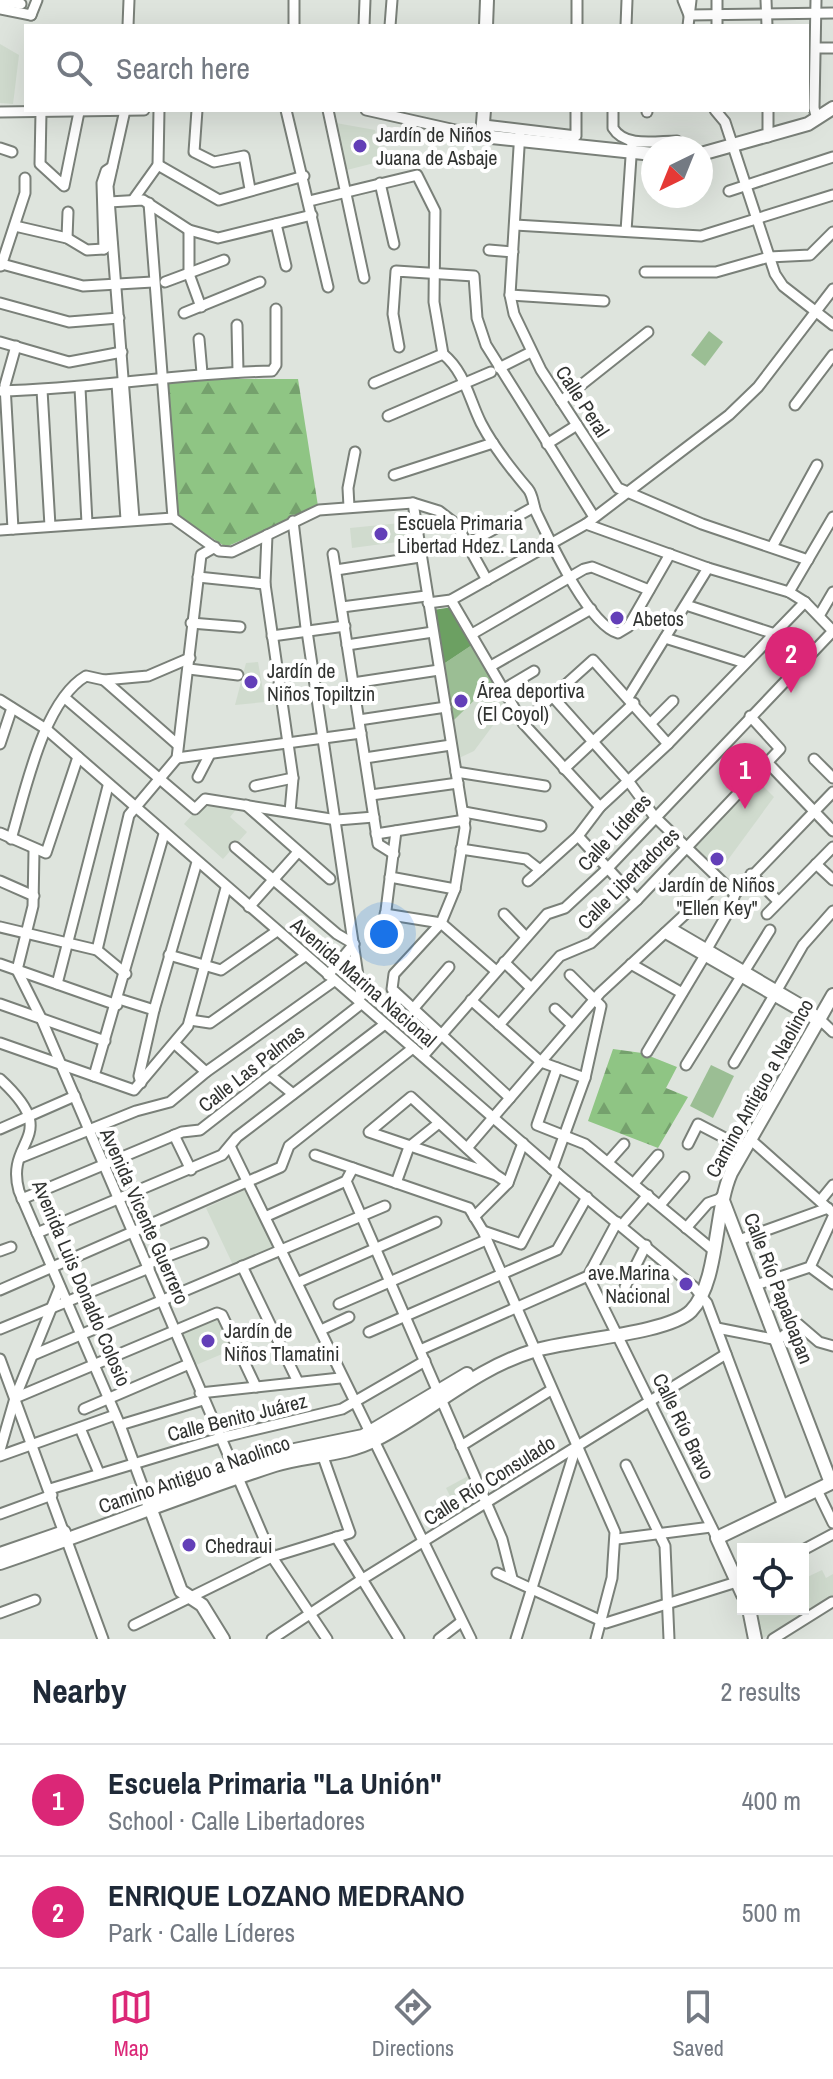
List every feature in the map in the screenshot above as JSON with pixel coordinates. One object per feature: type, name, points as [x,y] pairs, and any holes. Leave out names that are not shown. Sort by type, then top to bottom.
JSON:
[{"type":"main road","points":[[486,24],[487,0]]},
{"type":"main road","points":[[713,152],[768,137],[817,119],[833,108]]},
{"type":"main road","points":[[484,112],[483,130],[641,150]]},
{"type":"main road","name":"Camino Antiguo a Naolinco","points":[[236,1474],[322,1454],[372,1437],[440,1396],[533,1347],[617,1333],[683,1317],[701,1294],[722,1198],[731,1173],[824,1024],[833,995]]},
{"type":"main road","name":"Calle Río Papaloapan","points":[[722,1198],[832,1483]]},
{"type":"main road","name":"Camino Antiguo a Naolinco","points":[[0,1563],[290,1451],[372,1437]]},
{"type":"main road","points":[[714,1533],[832,1483]]},
{"type":"main road","points":[[149,1505],[178,1586],[206,1609],[223,1639]]},
{"type":"main road","name":"Calle Río Bravo","points":[[714,1533],[737,1578]]},
{"type":"main road","name":"Camino Antiguo a Naolinco","points":[[0,1554],[65,1536]]},
{"type":"main road","points":[[750,1615],[755,1639]]},
{"type":"street","points":[[31,15],[37,0]]},
{"type":"street","points":[[128,24],[129,0]]},
{"type":"street","points":[[294,0],[294,24]]},
{"type":"street","points":[[364,24],[365,0]]},
{"type":"street","points":[[390,24],[392,0]]},
{"type":"street","points":[[577,0],[577,24]]},
{"type":"street","points":[[626,24],[627,0]]},
{"type":"street","points":[[683,0],[688,20]]},
{"type":"street","points":[[688,20],[691,0]]},
{"type":"street","points":[[717,0],[717,24]]},
{"type":"street","points":[[740,0],[740,14]]},
{"type":"street","points":[[766,0],[767,24]]},
{"type":"street","points":[[816,0],[814,108],[817,119]]},
{"type":"street","points":[[0,1],[23,2],[31,15]]},
{"type":"street","points":[[0,9],[31,15]]},
{"type":"street","points":[[688,20],[716,14],[833,13]]},
{"type":"street","points":[[817,48],[833,48]]},
{"type":"street","points":[[0,112],[41,112],[79,112],[64,186],[40,164],[41,112]]},
{"type":"street","points":[[108,246],[112,167],[125,112]]},
{"type":"street","points":[[133,200],[158,165],[159,112]]},
{"type":"street","points":[[197,112],[194,152],[214,162],[244,156],[250,189]]},
{"type":"street","points":[[287,112],[328,287]]},
{"type":"street","points":[[328,112],[343,192],[364,278]]},
{"type":"street","points":[[378,112],[483,130]]},
{"type":"street","points":[[520,136],[576,136],[576,112]]},
{"type":"street","points":[[613,112],[615,132],[632,147],[641,146]]},
{"type":"street","points":[[717,112],[725,122],[779,281],[833,325]]},
{"type":"street","points":[[768,112],[768,137]]},
{"type":"street","name":"Calle Peral","points":[[520,136],[510,295],[514,314],[531,352],[561,401],[625,493]]},
{"type":"street","points":[[626,231],[632,147]]},
{"type":"street","points":[[0,148],[12,152]]},
{"type":"street","points":[[729,191],[833,157]]},
{"type":"street","points":[[158,165],[219,200],[304,176]]},
{"type":"street","points":[[112,167],[106,171],[102,183],[122,352],[121,384],[130,520]]},
{"type":"street","points":[[309,201],[417,175],[435,211],[435,316],[443,354],[460,369],[493,443],[518,481],[528,489],[551,544],[591,609],[607,628],[624,631],[670,554]]},
{"type":"street","points":[[25,178],[25,193],[1,267],[83,286],[153,282]]},
{"type":"street","points":[[380,183],[394,244]]},
{"type":"street","points":[[515,225],[701,236],[833,195]]},
{"type":"street","points":[[109,202],[133,200],[149,203],[189,230],[218,238],[312,215]]},
{"type":"street","points":[[149,203],[173,518]]},
{"type":"street","points":[[67,238],[68,212]]},
{"type":"street","points":[[276,224],[286,266]]},
{"type":"street","points":[[15,226],[67,238],[87,250],[108,246]]},
{"type":"street","points":[[189,230],[189,274],[201,307]]},
{"type":"street","points":[[645,272],[716,272],[769,257],[810,255],[833,232]]},
{"type":"street","points":[[489,250],[513,252]]},
{"type":"street","points":[[165,282],[224,260]]},
{"type":"street","points":[[399,347],[394,323],[396,271],[474,276],[481,331],[495,370],[547,444],[590,521],[708,568],[789,592],[805,602],[833,631]]},
{"type":"street","points":[[184,313],[260,282]]},
{"type":"street","points":[[342,607],[451,600],[590,521],[748,399],[833,289]]},
{"type":"street","points":[[510,295],[604,301]]},
{"type":"street","points":[[0,303],[69,322],[119,318]]},
{"type":"street","points":[[2,391],[80,388],[202,373],[275,369],[276,309]]},
{"type":"street","points":[[237,325],[238,372]]},
{"type":"street","points":[[561,401],[648,332]]},
{"type":"street","points":[[199,339],[202,373]]},
{"type":"street","points":[[0,342],[69,362],[122,352]]},
{"type":"street","points":[[13,529],[2,391],[16,346]]},
{"type":"street","points":[[388,416],[465,386],[531,352]]},
{"type":"street","points":[[374,383],[443,354]]},
{"type":"street","points":[[795,405],[833,355]]},
{"type":"street","points":[[80,388],[87,523]]},
{"type":"street","points":[[42,390],[50,526]]},
{"type":"street","points":[[547,444],[577,425]]},
{"type":"street","points":[[394,475],[493,443]]},
{"type":"street","points":[[349,507],[348,488],[355,452]]},
{"type":"street","points":[[772,547],[817,465]]},
{"type":"street","points":[[625,493],[808,560]]},
{"type":"street","points":[[0,530],[173,518],[215,547],[232,552],[319,510],[413,503],[448,516],[487,580]]},
{"type":"street","points":[[413,503],[464,816],[455,889],[441,923],[392,977],[393,992],[510,1098]]},
{"type":"street","points":[[467,544],[534,507]]},
{"type":"street","points":[[789,592],[833,517]]},
{"type":"street","points":[[293,521],[361,1000]]},
{"type":"street","points":[[267,535],[265,584],[293,778],[290,812]]},
{"type":"street","points":[[97,950],[129,815],[177,758],[198,577],[203,552],[215,547]]},
{"type":"street","points":[[333,554],[376,834],[381,848],[394,854]]},
{"type":"street","points":[[336,570],[420,557]]},
{"type":"street","points":[[472,634],[592,567],[649,590]]},
{"type":"street","points":[[564,769],[594,742],[631,699],[708,568]]},
{"type":"street","points":[[198,577],[265,584]]},
{"type":"street","points":[[819,616],[833,592]]},
{"type":"street","points":[[451,600],[523,723],[600,807]]},
{"type":"street","points":[[528,881],[578,836],[600,807],[668,744],[805,602]]},
{"type":"street","points":[[686,605],[775,634]]},
{"type":"street","points":[[491,666],[591,609]]},
{"type":"street","points":[[191,623],[240,627]]},
{"type":"street","points":[[272,636],[345,626]]},
{"type":"street","name":"Calle Líderes","points":[[423,1056],[547,914],[565,908],[607,869],[654,816],[833,631]]},
{"type":"street","points":[[347,645],[433,632]]},
{"type":"street","points":[[665,638],[745,663]]},
{"type":"street","points":[[523,723],[593,660],[668,744]]},
{"type":"street","points":[[11,839],[46,729],[65,698],[86,676],[104,680],[155,675],[189,664],[238,675]]},
{"type":"street","points":[[353,683],[439,670]]},
{"type":"street","points":[[504,689],[534,671]]},
{"type":"street","points":[[104,680],[178,745]]},
{"type":"street","points":[[553,697],[629,782],[654,816],[735,894]]},
{"type":"street","points":[[65,698],[195,809],[205,799],[337,820],[374,817]]},
{"type":"street","name":"Avenida Marina Nacional","points":[[0,700],[46,729],[226,888],[361,1000],[385,1024],[701,1294]]},
{"type":"street","points":[[651,723],[673,701]]},
{"type":"street","points":[[359,720],[446,707]]},
{"type":"street","points":[[0,744],[12,708]]},
{"type":"street","name":"Calle Libertadores","points":[[499,1025],[560,956],[591,943],[637,900],[780,749],[750,716]]},
{"type":"street","points":[[177,758],[361,733]]},
{"type":"street","points":[[365,758],[451,745]]},
{"type":"street","points":[[198,777],[210,754]]},
{"type":"street","points":[[0,833],[34,851],[46,853],[78,757]]},
{"type":"street","points":[[814,759],[833,778]]},
{"type":"street","points":[[767,762],[833,831]]},
{"type":"street","points":[[456,772],[545,786]]},
{"type":"street","points":[[255,786],[293,778]]},
{"type":"street","points":[[371,795],[458,783]]},
{"type":"street","points":[[57,984],[108,786]]},
{"type":"street","points":[[647,1052],[706,953],[735,894],[833,792]]},
{"type":"street","points":[[246,805],[330,879]]},
{"type":"street","points":[[376,834],[464,816],[541,826]]},
{"type":"street","points":[[383,934],[396,831]]},
{"type":"street","points":[[94,1076],[118,1002],[164,834]]},
{"type":"street","points":[[578,836],[637,900]]},
{"type":"street","points":[[235,847],[354,944]]},
{"type":"street","points":[[767,914],[833,847]]},
{"type":"street","points":[[461,849],[526,859],[540,870]]},
{"type":"street","points":[[17,970],[34,896],[34,851]]},
{"type":"street","points":[[249,907],[298,852]]},
{"type":"street","points":[[138,1087],[154,1010],[197,862]]},
{"type":"street","points":[[816,864],[833,880]]},
{"type":"street","points":[[751,874],[778,901]]},
{"type":"street","points":[[390,877],[455,889]]},
{"type":"street","points":[[0,881],[34,896]]},
{"type":"street","points":[[467,1148],[595,999],[721,881]]},
{"type":"street","points":[[138,1087],[175,1044],[190,1020],[226,888]]},
{"type":"street","points":[[734,1063],[803,945],[833,911]]},
{"type":"street","points":[[385,914],[441,923],[496,971]]},
{"type":"street","points":[[504,914],[526,937]]},
{"type":"street","points":[[0,927],[97,950],[126,974]]},
{"type":"street","points":[[668,930],[824,1024]]},
{"type":"street","points":[[686,1065],[770,930]]},
{"type":"street","points":[[169,955],[221,970],[277,931]]},
{"type":"street","points":[[22,1157],[136,1111],[166,1105],[331,978],[354,944]]},
{"type":"street","points":[[190,1020],[206,1024],[305,956]]},
{"type":"street","points":[[504,962],[531,988]]},
{"type":"street","points":[[0,964],[57,984],[154,1010]]},
{"type":"street","points":[[631,964],[682,993]]},
{"type":"street","points":[[413,1009],[449,967]]},
{"type":"street","name":"Avenida Vicente Guerrero","points":[[17,970],[62,1065],[272,1557],[327,1639]]},
{"type":"street","points":[[339,1304],[485,1235],[521,1244],[555,1171],[585,1078],[601,1006],[570,975]]},
{"type":"street","name":"Calle Las Palmas","points":[[22,1199],[174,1135],[200,1130],[271,1076],[361,1000]]},
{"type":"street","points":[[471,1000],[541,1062],[585,1078]]},
{"type":"street","points":[[0,1004],[105,1041]]},
{"type":"street","points":[[555,1009],[572,1025]]},
{"type":"street","points":[[37,1233],[191,1170],[230,1146],[385,1024]]},
{"type":"street","points":[[0,1043],[94,1076],[138,1087]]},
{"type":"street","points":[[175,1044],[206,1072]]},
{"type":"street","points":[[0,1290],[281,1167],[289,1146],[413,1048]]},
{"type":"street","points":[[557,1068],[537,1125],[565,1134],[608,1162],[713,1250]]},
{"type":"street","points":[[271,1076],[293,1094]]},
{"type":"street","points":[[2,1084],[24,1103],[30,1116]]},
{"type":"street","points":[[0,1129],[75,1096]]},
{"type":"street","points":[[496,1175],[369,1132],[411,1097],[508,1183]]},
{"type":"street","name":"Avenida Luis Donaldo Colosio","points":[[30,1116],[32,1130],[17,1176],[22,1199],[120,1425],[149,1505]]},
{"type":"street","points":[[396,1183],[409,1147],[439,1123]]},
{"type":"street","points":[[688,1144],[698,1124],[748,1145],[831,1213]]},
{"type":"street","points":[[174,1135],[191,1170]]},
{"type":"street","points":[[474,1217],[508,1183],[523,1143]]},
{"type":"street","points":[[608,1162],[624,1144]]},
{"type":"street","points":[[230,1146],[299,1282],[340,1378],[471,1639]]},
{"type":"street","points":[[315,1155],[469,1208],[485,1235],[617,1539],[612,1578],[596,1639]]},
{"type":"street","points":[[634,1183],[658,1155]]},
{"type":"street","points":[[267,1216],[346,1181],[353,1168]]},
{"type":"street","points":[[660,1205],[684,1177]]},
{"type":"street","points":[[346,1181],[507,1554],[512,1578]]},
{"type":"street","points":[[820,1201],[833,1185]]},
{"type":"street","points":[[420,1350],[588,1276],[620,1224],[648,1195]]},
{"type":"street","points":[[369,1332],[557,1250],[587,1197]]},
{"type":"street","points":[[686,1228],[708,1203],[722,1198]]},
{"type":"street","points":[[33,1355],[385,1206]]},
{"type":"street","points":[[739,1240],[831,1213]]},
{"type":"street","points":[[810,1267],[831,1213]]},
{"type":"street","points":[[299,1282],[436,1222]]},
{"type":"street","points":[[0,1329],[203,1243]]},
{"type":"street","points":[[625,1287],[646,1245]]},
{"type":"street","points":[[0,1251],[11,1247]]},
{"type":"street","points":[[242,1266],[298,1382]]},
{"type":"street","points":[[810,1267],[833,1284]]},
{"type":"street","points":[[756,1285],[810,1267]]},
{"type":"street","name":"Calle Río Bravo","points":[[588,1276],[714,1533]]},
{"type":"street","points":[[60,1287],[15,1398],[0,1453],[32,1445],[115,1415]]},
{"type":"street","points":[[701,1294],[717,1328],[783,1506]]},
{"type":"street","points":[[15,1398],[220,1314],[256,1387]]},
{"type":"street","points":[[321,1330],[349,1317]]},
{"type":"street","points":[[717,1328],[778,1340],[798,1324],[819,1342],[833,1346]]},
{"type":"street","name":"Calle Río Consulado","points":[[272,1639],[485,1502],[726,1354]]},
{"type":"street","points":[[0,1359],[103,1639]]},
{"type":"street","name":"Calle Benito Juárez","points":[[0,1514],[99,1473],[354,1403],[425,1361]]},
{"type":"street","points":[[84,1409],[189,1364]]},
{"type":"street","points":[[120,1425],[202,1396],[340,1378]]},
{"type":"street","points":[[0,1394],[9,1382]]},
{"type":"street","points":[[461,1446],[551,1390]]},
{"type":"street","points":[[80,1428],[99,1473]]},
{"type":"street","points":[[516,1639],[576,1447]]},
{"type":"street","points":[[134,1625],[272,1557],[350,1533],[322,1454]]},
{"type":"street","points":[[626,1465],[665,1546],[669,1639]]},
{"type":"street","points":[[817,1490],[833,1523]]},
{"type":"street","points":[[617,1539],[714,1533]]},
{"type":"street","points":[[809,1547],[833,1534]]},
{"type":"street","points":[[336,1537],[399,1639]]},
{"type":"street","points":[[497,1573],[600,1623],[737,1587]]},
{"type":"street","points":[[0,1613],[35,1600]]},
{"type":"street","points":[[773,1639],[832,1602]]},
{"type":"street","points":[[439,1639],[461,1622]]},
{"type":"shaded area","points":[[0,44],[19,55],[13,104],[0,103]]},
{"type":"shaded area","name":"Jardín de Niños Juana de Asbaje","points":[[336,123],[375,130],[382,161],[347,170]]},
{"type":"shaded area","points":[[709,331],[723,342],[705,366],[691,355]]},
{"type":"shaded area","name":"Escuela Primaria Libertad Hdez. Landa","points":[[411,522],[413,540],[352,548],[350,528]]},
{"type":"shaded area","points":[[453,607],[475,643],[442,665],[433,610]]},
{"type":"shaded area","name":"Área deportiva (El Coyol)","points":[[475,643],[495,680],[453,721],[442,665]]},
{"type":"shaded area","name":"Jardín de Niños Topiltzin","points":[[258,662],[265,702],[235,705],[246,663]]},
{"type":"shaded area","points":[[495,680],[508,705],[474,751],[459,758],[453,721]]},
{"type":"shaded area","points":[[756,779],[774,797],[719,872],[691,844]]},
{"type":"shaded area","points":[[204,802],[238,807],[230,817],[247,832],[223,859],[184,824]]},
{"type":"shaded area","points":[[711,1065],[734,1076],[713,1118],[690,1106]]},
{"type":"shaded area","points":[[245,1190],[275,1250],[234,1267],[206,1208]]},
{"type":"shaded area","name":"Jardín de Niños Tlamatini","points":[[218,1319],[234,1349],[196,1365],[182,1334]]},
{"type":"shaded area","points":[[470,1475],[482,1501],[459,1514],[446,1488]]},
{"type":"shaded area","points":[[822,1570],[826,1578],[833,1574],[833,1601],[809,1614],[809,1576]]},
{"type":"shaded area","points":[[755,1615],[806,1615],[761,1639]]},
{"type":"green space","points":[[164,379],[298,379],[318,506],[226,547],[176,515]]},
{"type":"green space","points":[[613,1049],[642,1053],[677,1067],[666,1088],[688,1097],[658,1148],[588,1121]]},
{"type":"place","name":"Jardín de Niños Juana de Asbaje","points":[[360,146]]},
{"type":"place","name":"Escuela Primaria Libertad Hdez. Landa","points":[[381,534]]},
{"type":"place","name":"Abetos","points":[[617,618]]},
{"type":"place","name":"Jardín de Niños Topiltzin","points":[[251,682]]},
{"type":"place","name":"ENRIQUE LOZANO MEDRANO","points":[[791,693]]},
{"type":"place","name":"Área deportiva (El Coyol)","points":[[461,701]]},
{"type":"place","name":"Escuela Primaria \"La Unión\"","points":[[745,809]]},
{"type":"place","name":"Jardín de Niños \"Ellen Key\"","points":[[717,859]]},
{"type":"place","name":"ave.Marina Nacional","points":[[686,1284]]},
{"type":"place","name":"Jardín de Niños Tlamatini","points":[[208,1341]]},
{"type":"place","name":"Chedraui","points":[[189,1545]]}]
